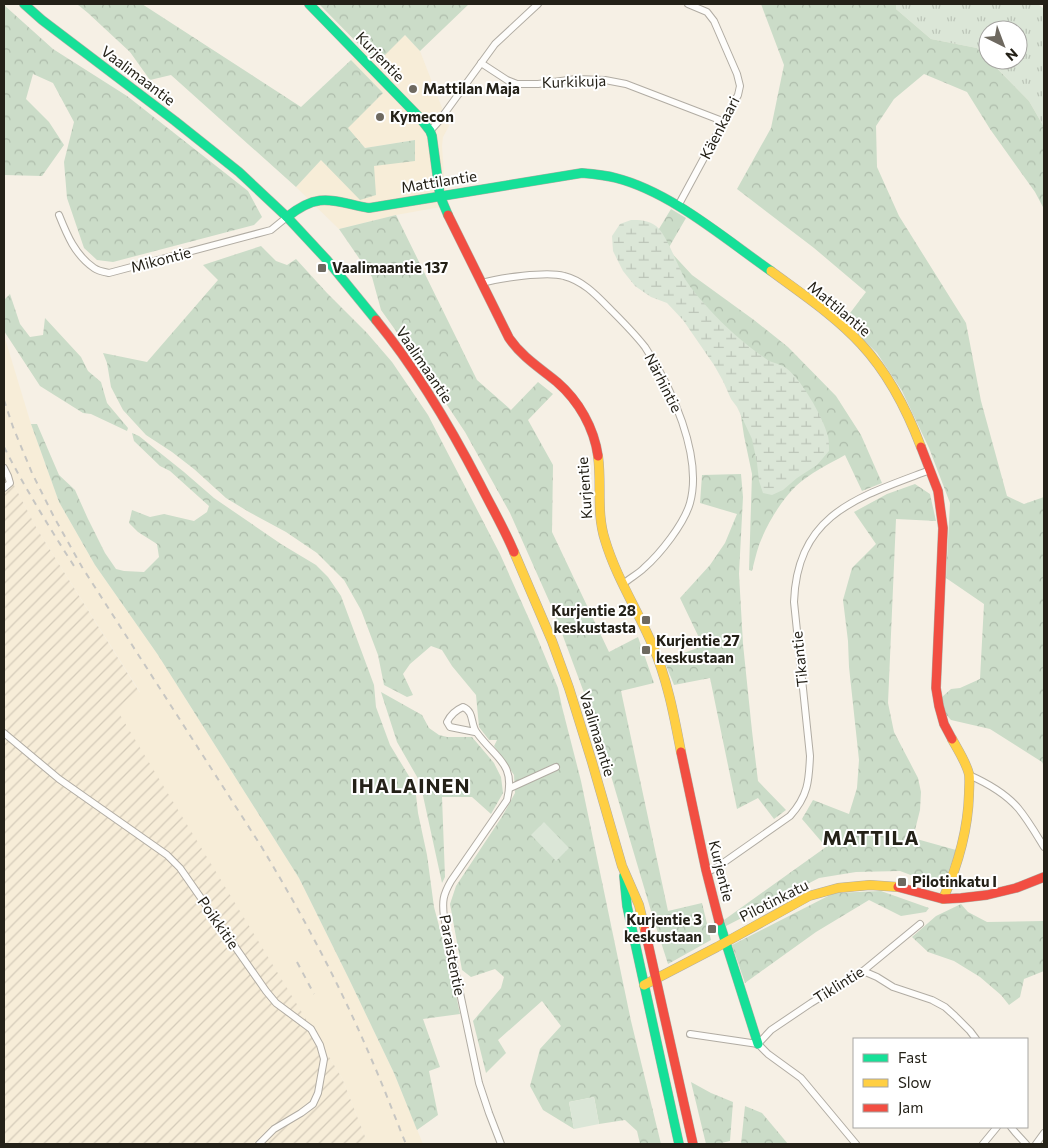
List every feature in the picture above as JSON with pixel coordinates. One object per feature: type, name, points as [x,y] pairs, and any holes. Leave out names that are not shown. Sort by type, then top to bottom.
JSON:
[{"type":"street","name":"Vaalimaantie","points":[[24,4],[42,20],[239,172],[287,217],[380,325],[413,370],[456,438],[506,534],[552,641],[569,688],[622,866],[639,904],[693,1144]]},
{"type":"street","name":"Kurjentie","points":[[309,4],[420,118],[430,131],[440,196],[446,212],[512,343],[533,365],[559,384],[582,412],[593,435],[598,456],[600,484],[599,514],[603,536],[608,551],[660,662],[670,699],[706,872],[758,1044]]},
{"type":"street","points":[[430,131],[495,44],[538,4]]},
{"type":"street","name":"Käenkaari","points":[[678,206],[725,122],[738,95],[740,86],[737,74],[714,21],[707,12],[688,4]]},
{"type":"street","name":"Kurkikuja","points":[[481,62],[507,80],[517,84],[538,84],[576,79],[621,82],[725,122]]},
{"type":"street","name":"Mattilantie","points":[[287,217],[296,209],[320,200],[328,199],[369,208],[582,173],[604,174],[636,184],[678,206],[813,303],[853,336],[873,358],[901,400],[916,431],[937,490],[941,508],[943,528],[936,688],[938,706],[944,724],[961,755],[969,775],[968,814],[962,847],[943,899]]},
{"type":"street","name":"Mikontie","points":[[59,215],[72,245],[80,256],[95,269],[109,274],[271,230],[287,217]]},
{"type":"street","name":"Närhintie","points":[[482,283],[514,277],[553,274],[565,276],[588,287],[644,346],[670,390],[688,445],[692,469],[690,504],[675,532],[659,552],[644,568],[623,584]]},
{"type":"street","points":[[4,468],[10,483],[4,488]]},
{"type":"street","name":"Tikantie","points":[[706,872],[716,868],[790,816],[799,806],[805,792],[809,778],[810,756],[794,602],[795,584],[802,560],[811,540],[823,524],[839,510],[855,500],[930,470]]},
{"type":"street","points":[[475,732],[450,727],[447,722],[457,710],[463,707],[468,709],[471,713],[475,732],[504,764],[509,776],[510,788],[556,767]]},
{"type":"street","name":"Poikkitie","points":[[4,733],[59,779],[167,855],[180,868],[266,991],[276,1003],[311,1030],[320,1045],[324,1059],[318,1093],[313,1104],[274,1129],[258,1144]]},
{"type":"street","points":[[969,775],[1002,793],[1018,807],[1044,847]]},
{"type":"street","name":"Paraistentie","points":[[501,1144],[479,1083],[442,905],[451,881],[507,800],[510,788]]},
{"type":"street","name":"Vaalimaantie","points":[[622,866],[644,985],[679,1144]]},
{"type":"street","name":"Pilotinkatu","points":[[644,985],[809,896],[838,888],[870,885],[897,887],[943,899],[987,895],[1016,888],[1044,877]]},
{"type":"street","name":"Tiklintie","points":[[758,1044],[771,1030],[863,971],[920,924]]},
{"type":"street","points":[[863,971],[893,987],[932,1000],[945,1007],[970,1030],[975,1038]]},
{"type":"street","points":[[690,1034],[758,1044],[768,1054],[801,1078],[856,1144]]},
{"type":"street","points":[[983,1144],[996,1128]]},
{"type":"street","points":[[1012,1128],[1026,1144]]},
{"type":"street","points":[[1036,1144],[1044,1133]]},
{"type":"shaded area","points":[[405,35],[420,51],[449,126],[443,137],[442,146],[446,206],[396,215],[339,229],[296,187],[321,160],[374,166],[415,140],[365,148],[347,128],[383,93],[351,60],[363,49],[377,62]]},
{"type":"shaded area","points":[[4,335],[31,424],[59,502],[95,565],[158,655],[299,878],[394,1073],[423,1144],[368,1144],[342,1078],[116,710],[140,692],[37,529],[4,466]]},
{"type":"shaded area","points":[[4,466],[37,529],[140,693],[117,710],[342,1078],[368,1144],[4,1144]]},
{"type":"green space","points":[[77,4],[142,4],[301,107],[351,60],[383,93],[348,128],[365,148],[415,140],[415,161],[374,166],[376,195],[360,200],[321,160],[296,187],[171,75],[150,80],[130,52]]},
{"type":"green space","points":[[319,4],[469,4],[420,51],[405,35],[377,63]]},
{"type":"green space","points":[[761,4],[896,4],[896,9],[931,39],[977,48],[978,70],[999,70],[1029,101],[1044,127],[1044,209],[1035,192],[990,129],[967,92],[924,74],[894,99],[876,126],[877,167],[899,216],[966,323],[981,401],[1007,496],[1024,504],[1044,497],[1044,766],[1042,762],[990,729],[951,720],[941,709],[942,697],[951,689],[960,688],[980,679],[984,604],[946,578],[950,503],[929,448],[902,391],[877,353],[844,321],[866,292],[814,248],[737,189],[771,128],[784,65]]},
{"type":"green space","points":[[896,4],[1038,4],[1044,9],[1044,127],[1029,101],[999,70],[1028,70],[1028,20],[978,20],[978,49],[931,39],[896,9]]},
{"type":"green space","points":[[4,5],[53,49],[127,96],[248,191],[262,217],[254,225],[113,262],[97,260],[84,248],[67,198],[64,162],[74,122],[53,83],[33,74],[26,99],[49,122],[64,145],[42,176],[4,175]]},
{"type":"green space","points":[[671,209],[686,218],[668,249],[692,275],[788,347],[836,396],[861,435],[882,483],[862,491],[845,455],[807,477],[790,492],[774,514],[759,545],[752,571],[749,570],[752,474],[734,369],[645,252]]},
{"type":"green space","points":[[396,215],[477,380],[511,410],[538,382],[553,394],[528,420],[553,465],[552,532],[609,652],[638,637],[654,683],[621,691],[668,911],[702,903],[711,940],[668,964],[596,725],[554,612],[510,513],[465,432],[381,310],[372,277],[339,229]]},
{"type":"green space","points":[[631,220],[647,221],[660,230],[685,279],[702,302],[745,343],[769,361],[783,366],[790,371],[816,408],[828,436],[829,451],[817,465],[783,490],[772,495],[763,493],[759,481],[752,439],[714,365],[683,320],[667,303],[651,297],[635,286],[623,271],[613,251],[612,236],[620,224]]},
{"type":"green space","points":[[261,246],[276,261],[287,265],[296,259],[392,362],[428,415],[500,554],[534,630],[558,688],[581,781],[631,1021],[661,1144],[640,1144],[637,1131],[625,1120],[599,1124],[594,1097],[569,1102],[574,1129],[543,1110],[530,1086],[540,1049],[561,1026],[542,1001],[498,1040],[506,1053],[486,1073],[473,1021],[501,988],[504,977],[495,969],[471,977],[462,970],[450,904],[456,886],[503,815],[515,793],[514,775],[494,746],[497,740],[489,740],[479,727],[476,695],[452,666],[442,650],[431,646],[410,664],[403,674],[413,695],[407,697],[384,685],[378,655],[361,610],[344,580],[317,553],[286,532],[226,498],[194,469],[146,435],[123,410],[111,387],[107,363],[103,353],[147,362],[218,280],[203,265]]},
{"type":"green space","points":[[10,294],[20,324],[30,337],[43,335],[45,318],[81,357],[88,371],[101,382],[107,403],[128,428],[127,431],[91,414],[83,413],[40,386],[4,331],[4,300]]},
{"type":"green space","points":[[31,424],[37,424],[59,475],[75,490],[105,553],[116,569],[144,572],[159,557],[157,544],[138,532],[129,523],[132,510],[150,517],[164,514],[194,521],[207,512],[209,506],[170,471],[160,466],[134,441],[132,433],[139,436],[214,498],[281,544],[316,565],[328,577],[341,596],[374,685],[376,707],[390,745],[415,786],[434,907],[460,1014],[423,1019],[440,1067],[429,1071],[438,1115],[417,1130],[394,1073],[299,878],[158,655],[95,565],[59,502]]},
{"type":"green space","points":[[741,474],[743,497],[739,574],[743,644],[758,781],[786,810],[774,819],[758,798],[737,809],[710,678],[674,685],[664,660],[703,646],[680,598],[710,565],[725,543],[737,514],[700,503],[702,475]]},
{"type":"green space","points":[[915,484],[930,494],[936,521],[896,519],[888,703],[894,732],[918,778],[921,792],[920,810],[913,838],[956,850],[943,887],[900,871],[856,872],[819,878],[726,926],[724,920],[826,847],[802,819],[813,800],[849,814],[857,788],[859,760],[843,600],[852,568],[876,544],[854,512],[887,494]]},
{"type":"green space","points":[[381,692],[422,715],[429,728],[439,735],[447,737],[472,737],[494,763],[501,777],[503,793],[491,814],[472,797],[442,797],[445,877],[442,883],[420,782],[397,742]]},
{"type":"green space","points":[[544,822],[569,848],[556,861],[531,835]]},
{"type":"green space","points":[[881,891],[929,908],[926,912],[901,916],[869,900],[816,932],[745,983],[732,945],[834,893]]},
{"type":"green space","points":[[961,904],[968,912],[987,922],[1044,921],[1044,971],[1024,979],[1020,997],[1009,1005],[1001,995],[980,977],[954,961],[928,952],[912,937],[936,916]]},
{"type":"green space","points":[[691,1082],[733,1102],[730,1141],[706,1144]]},
{"type":"green space","points":[[594,1097],[599,1124],[574,1129],[569,1102]]},
{"type":"green space","points":[[745,1106],[762,1113],[788,1144],[741,1144]]},
{"type":"railway","points":[[4,400],[32,473],[82,567],[261,846],[291,897],[333,975],[358,1029],[406,1144]]},
{"type":"railway","points":[[4,447],[74,566]]},
{"type":"railway","points":[[297,962],[314,994]]},
{"type":"traffic: fast","points":[[24,4],[42,20],[239,172],[287,217],[327,260],[376,320]]},
{"type":"traffic: fast","points":[[309,4],[420,118],[430,131],[440,196],[448,215]]},
{"type":"traffic: fast","points":[[287,217],[298,209],[317,201],[335,201],[369,208],[582,173],[595,174],[637,185],[677,205],[771,271]]},
{"type":"traffic: fast","points":[[624,876],[627,906],[679,1144]]},
{"type":"traffic: fast","points":[[719,921],[758,1044]]},
{"type":"traffic: slow","points":[[771,271],[829,314],[851,333],[871,355],[896,392],[910,419],[921,447]]},
{"type":"traffic: slow","points":[[598,456],[602,530],[615,567],[646,631],[662,670],[670,697],[681,752]]},
{"type":"traffic: slow","points":[[514,552],[552,641],[569,688],[622,866],[639,905],[645,930]]},
{"type":"traffic: slow","points":[[943,899],[961,848],[967,821],[969,794],[968,770],[952,739]]},
{"type":"traffic: slow","points":[[644,985],[809,896],[838,888],[870,885],[898,887]]},
{"type":"traffic: jam","points":[[448,215],[509,338],[525,357],[565,389],[579,406],[593,435],[598,456]]},
{"type":"traffic: jam","points":[[376,320],[419,379],[445,420],[514,552]]},
{"type":"traffic: jam","points":[[921,447],[938,491],[943,528],[936,688],[944,724],[952,739]]},
{"type":"traffic: jam","points":[[681,752],[719,921]]},
{"type":"traffic: jam","points":[[898,887],[943,899],[961,898],[987,895],[1016,888],[1044,877]]},
{"type":"traffic: jam","points":[[645,930],[693,1144]]},
{"type":"place","name":"Mattilan Maja","points":[[413,89]]},
{"type":"place","name":"Kymecon","points":[[380,117]]},
{"type":"place","name":"Vaalimaantie 137","points":[[322,268]]},
{"type":"place","name":"Kurjentie 28 keskustasta","points":[[646,620]]},
{"type":"place","name":"Kurjentie 27 keskustaan","points":[[646,650]]},
{"type":"place","name":"Pilotinkatu I","points":[[902,882]]},
{"type":"place","name":"Kurjentie 3 keskustaan","points":[[712,929]]},
{"type":"district","name":"IHALAINEN","points":[[411,786]]},
{"type":"district","name":"MATTILA","points":[[871,838]]}]
